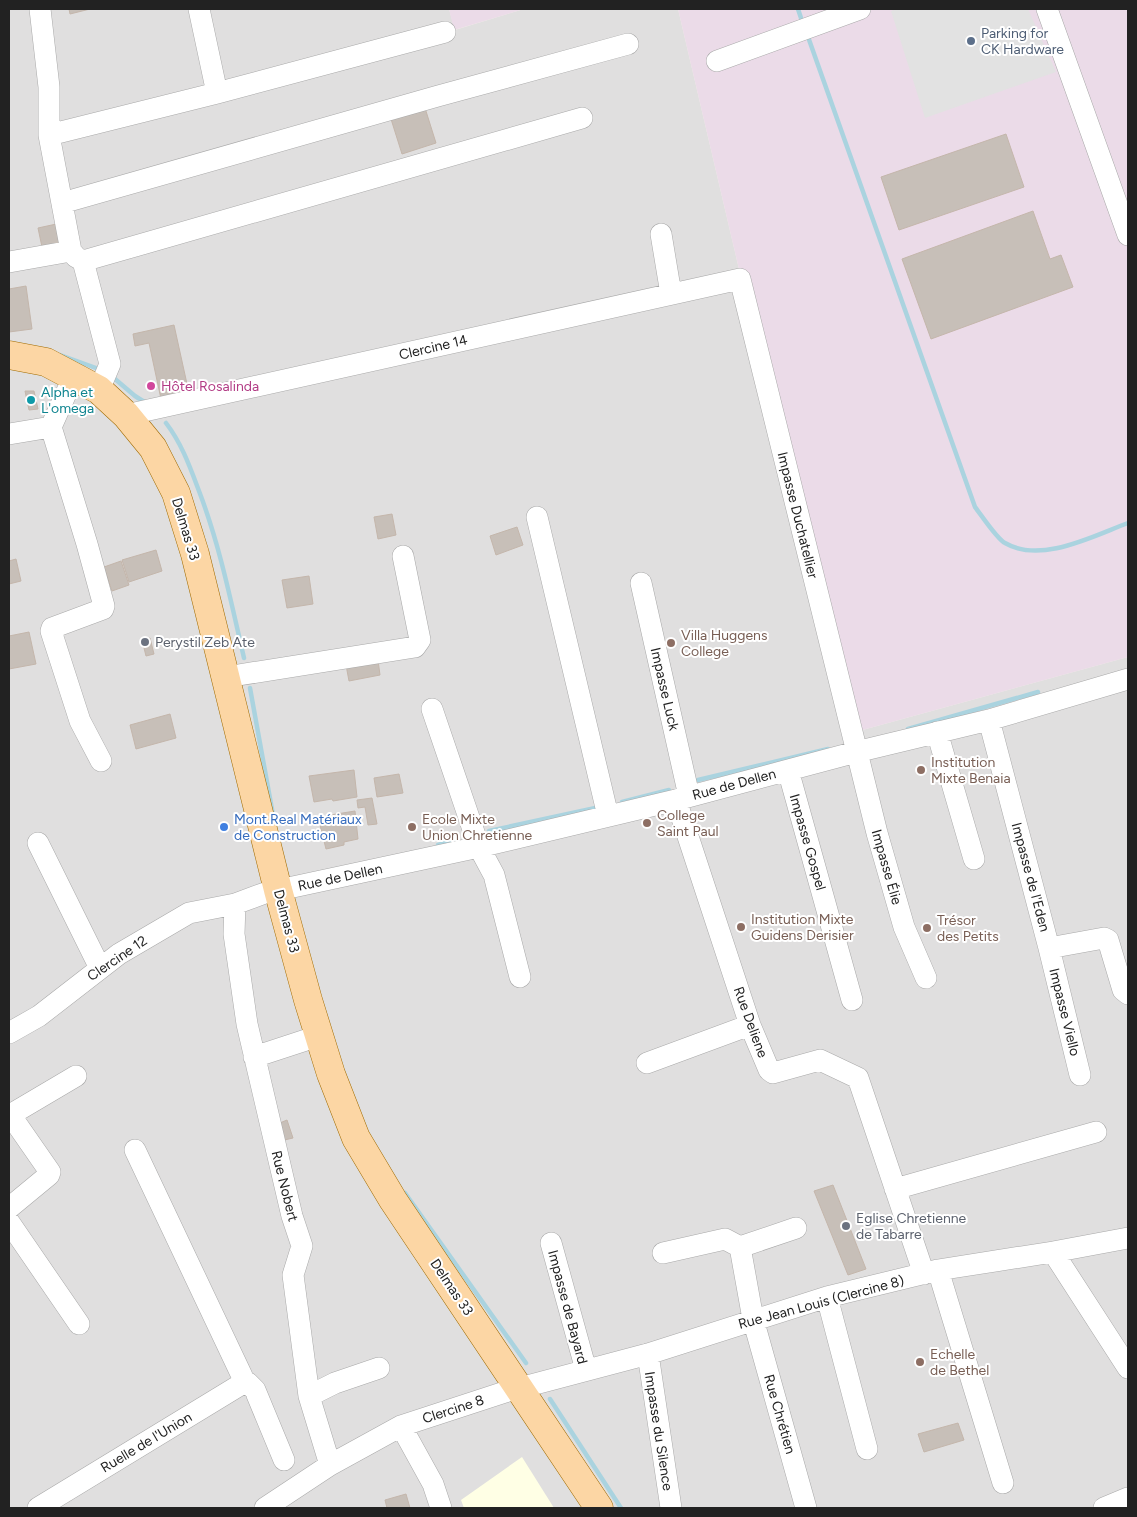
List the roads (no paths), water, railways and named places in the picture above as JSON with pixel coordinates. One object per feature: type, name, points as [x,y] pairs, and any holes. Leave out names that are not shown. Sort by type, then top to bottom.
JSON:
[{"type":"main road","name":"Delmas 33","points":[[9,354],[46,362],[99,390],[126,415],[153,448],[176,493],[195,554],[226,677],[306,1040],[317,1077],[343,1142],[403,1242],[599,1508]]},
{"type":"main road","name":"Delmas 33","points":[[9,370],[29,374],[68,389],[86,399],[113,423],[140,454],[162,498],[272,892],[331,1074],[356,1138],[512,1390],[581,1508]]},
{"type":"street","points":[[40,9],[49,87],[49,135],[62,203],[110,364],[99,390]]},
{"type":"street","points":[[199,9],[217,93]]},
{"type":"street","points":[[717,61],[860,9]]},
{"type":"street","points":[[1047,9],[1128,235]]},
{"type":"street","points":[[49,135],[217,93],[445,32]]},
{"type":"street","points":[[62,203],[628,44]]},
{"type":"street","points":[[9,262],[77,256],[582,118]]},
{"type":"street","points":[[661,234],[671,294]]},
{"type":"street","name":"Clercine 14","points":[[126,415],[740,279]]},
{"type":"street","name":"Impasse Duchatellier","points":[[740,279],[856,752]]},
{"type":"street","points":[[68,389],[51,427],[104,606],[103,609],[52,628],[50,631],[80,721],[101,761]]},
{"type":"street","points":[[9,434],[51,427]]},
{"type":"street","points":[[537,518],[608,816]]},
{"type":"street","points":[[226,677],[415,647],[420,640],[403,556]]},
{"type":"street","name":"Impasse Luck","points":[[642,583],[682,798]]},
{"type":"street","name":"Rue de Dellen","points":[[235,904],[272,892],[479,847],[682,798],[856,752],[989,720],[1128,679]]},
{"type":"street","points":[[432,709],[479,847],[494,875],[520,978]]},
{"type":"street","name":"Impasse de l'Eden","points":[[989,720],[1049,948],[1104,938],[1108,940],[1123,990],[1128,994]]},
{"type":"street","points":[[937,732],[974,859]]},
{"type":"street","name":"Impasse Élie","points":[[856,752],[904,927],[926,978]]},
{"type":"street","name":"Impasse Gospel","points":[[788,770],[852,1000]]},
{"type":"street","name":"Rue Deliene","points":[[682,798],[750,1025],[771,1072],[774,1073],[820,1060],[858,1078],[895,1189],[931,1272],[1003,1483]]},
{"type":"street","points":[[38,843],[100,968]]},
{"type":"street","name":"Clercine 12","points":[[9,1033],[39,1016],[119,954],[189,913],[235,904]]},
{"type":"street","name":"Rue Nobert","points":[[235,904],[234,934],[247,1024],[292,1216],[302,1246],[293,1275],[309,1396],[330,1465]]},
{"type":"street","name":"Impasse Viello","points":[[1049,948],[1080,1075]]},
{"type":"street","points":[[647,1063],[750,1025]]},
{"type":"street","points":[[254,1057],[306,1040]]},
{"type":"street","points":[[9,1208],[49,1175],[50,1172],[9,1114],[76,1076]]},
{"type":"street","points":[[895,1189],[1096,1132]]},
{"type":"street","points":[[135,1150],[242,1376],[242,1381],[248,1383],[255,1390],[284,1460]]},
{"type":"street","points":[[9,1222],[79,1324]]},
{"type":"street","points":[[663,1253],[725,1239],[740,1247],[796,1228]]},
{"type":"street","name":"Rue Jean Louis (Clercine 8)","points":[[512,1390],[648,1354],[827,1297],[931,1272],[1128,1238]]},
{"type":"street","name":"Impasse de Bayard","points":[[551,1243],[586,1370]]},
{"type":"street","name":"Rue Chrétien","points":[[740,1247],[753,1319],[806,1508]]},
{"type":"street","points":[[1053,1252],[1128,1368]]},
{"type":"street","points":[[827,1297],[867,1449]]},
{"type":"street","name":"Impasse du Silence","points":[[648,1354],[671,1508]]},
{"type":"street","points":[[309,1396],[336,1383],[379,1368]]},
{"type":"street","name":"Ruelle de l'Union","points":[[38,1508],[64,1501],[240,1385],[242,1381]]},
{"type":"street","name":"Clercine 8","points":[[265,1508],[330,1465],[401,1426],[512,1390]]},
{"type":"street","points":[[401,1426],[433,1484],[441,1508]]},
{"type":"street","points":[[1104,1508],[1128,1498]]},
{"type":"waterway","points":[[798,9],[803,24]]},
{"type":"waterway","points":[[807,34],[975,507],[1002,541],[1019,549],[1034,551],[1067,546],[1128,523]]},
{"type":"waterway","points":[[60,355],[96,368]]},
{"type":"waterway","points":[[115,379],[146,403]]},
{"type":"waterway","points":[[166,423],[177,439],[185,456],[213,532],[225,574],[244,658]]},
{"type":"waterway","points":[[250,688],[273,815]]},
{"type":"waterway","points":[[908,729],[1038,692]]},
{"type":"waterway","points":[[698,780],[828,749]]},
{"type":"waterway","points":[[622,802],[669,790]]},
{"type":"waterway","points":[[489,831],[600,807]]},
{"type":"waterway","points":[[438,845],[455,840]]},
{"type":"waterway","points":[[405,1193],[526,1363]]},
{"type":"waterway","points":[[550,1399],[621,1508]]},
{"type":"place","name":"Parking for CK Hardware","points":[[971,41]]},
{"type":"place","name":"Hôtel Rosalinda","points":[[151,386]]},
{"type":"place","name":"Alpha et L'omega","points":[[31,400]]},
{"type":"place","name":"Perystil Zeb Ate","points":[[145,642]]},
{"type":"place","name":"Villa Huggens College","points":[[671,643]]},
{"type":"place","name":"Institution Mixte Benaia","points":[[921,770]]},
{"type":"place","name":"College Saint Paul","points":[[647,823]]},
{"type":"place","name":"Mont.Real Matériaux de Construction","points":[[224,827]]},
{"type":"place","name":"Ecole Mixte Union Chretienne","points":[[412,827]]},
{"type":"place","name":"Institution Mixte Guidens Derisier","points":[[741,927]]},
{"type":"place","name":"Trésor des Petits","points":[[927,928]]},
{"type":"place","name":"Eglise Chretienne de Tabarre","points":[[846,1226]]},
{"type":"place","name":"Echelle de Bethel","points":[[920,1362]]}]
